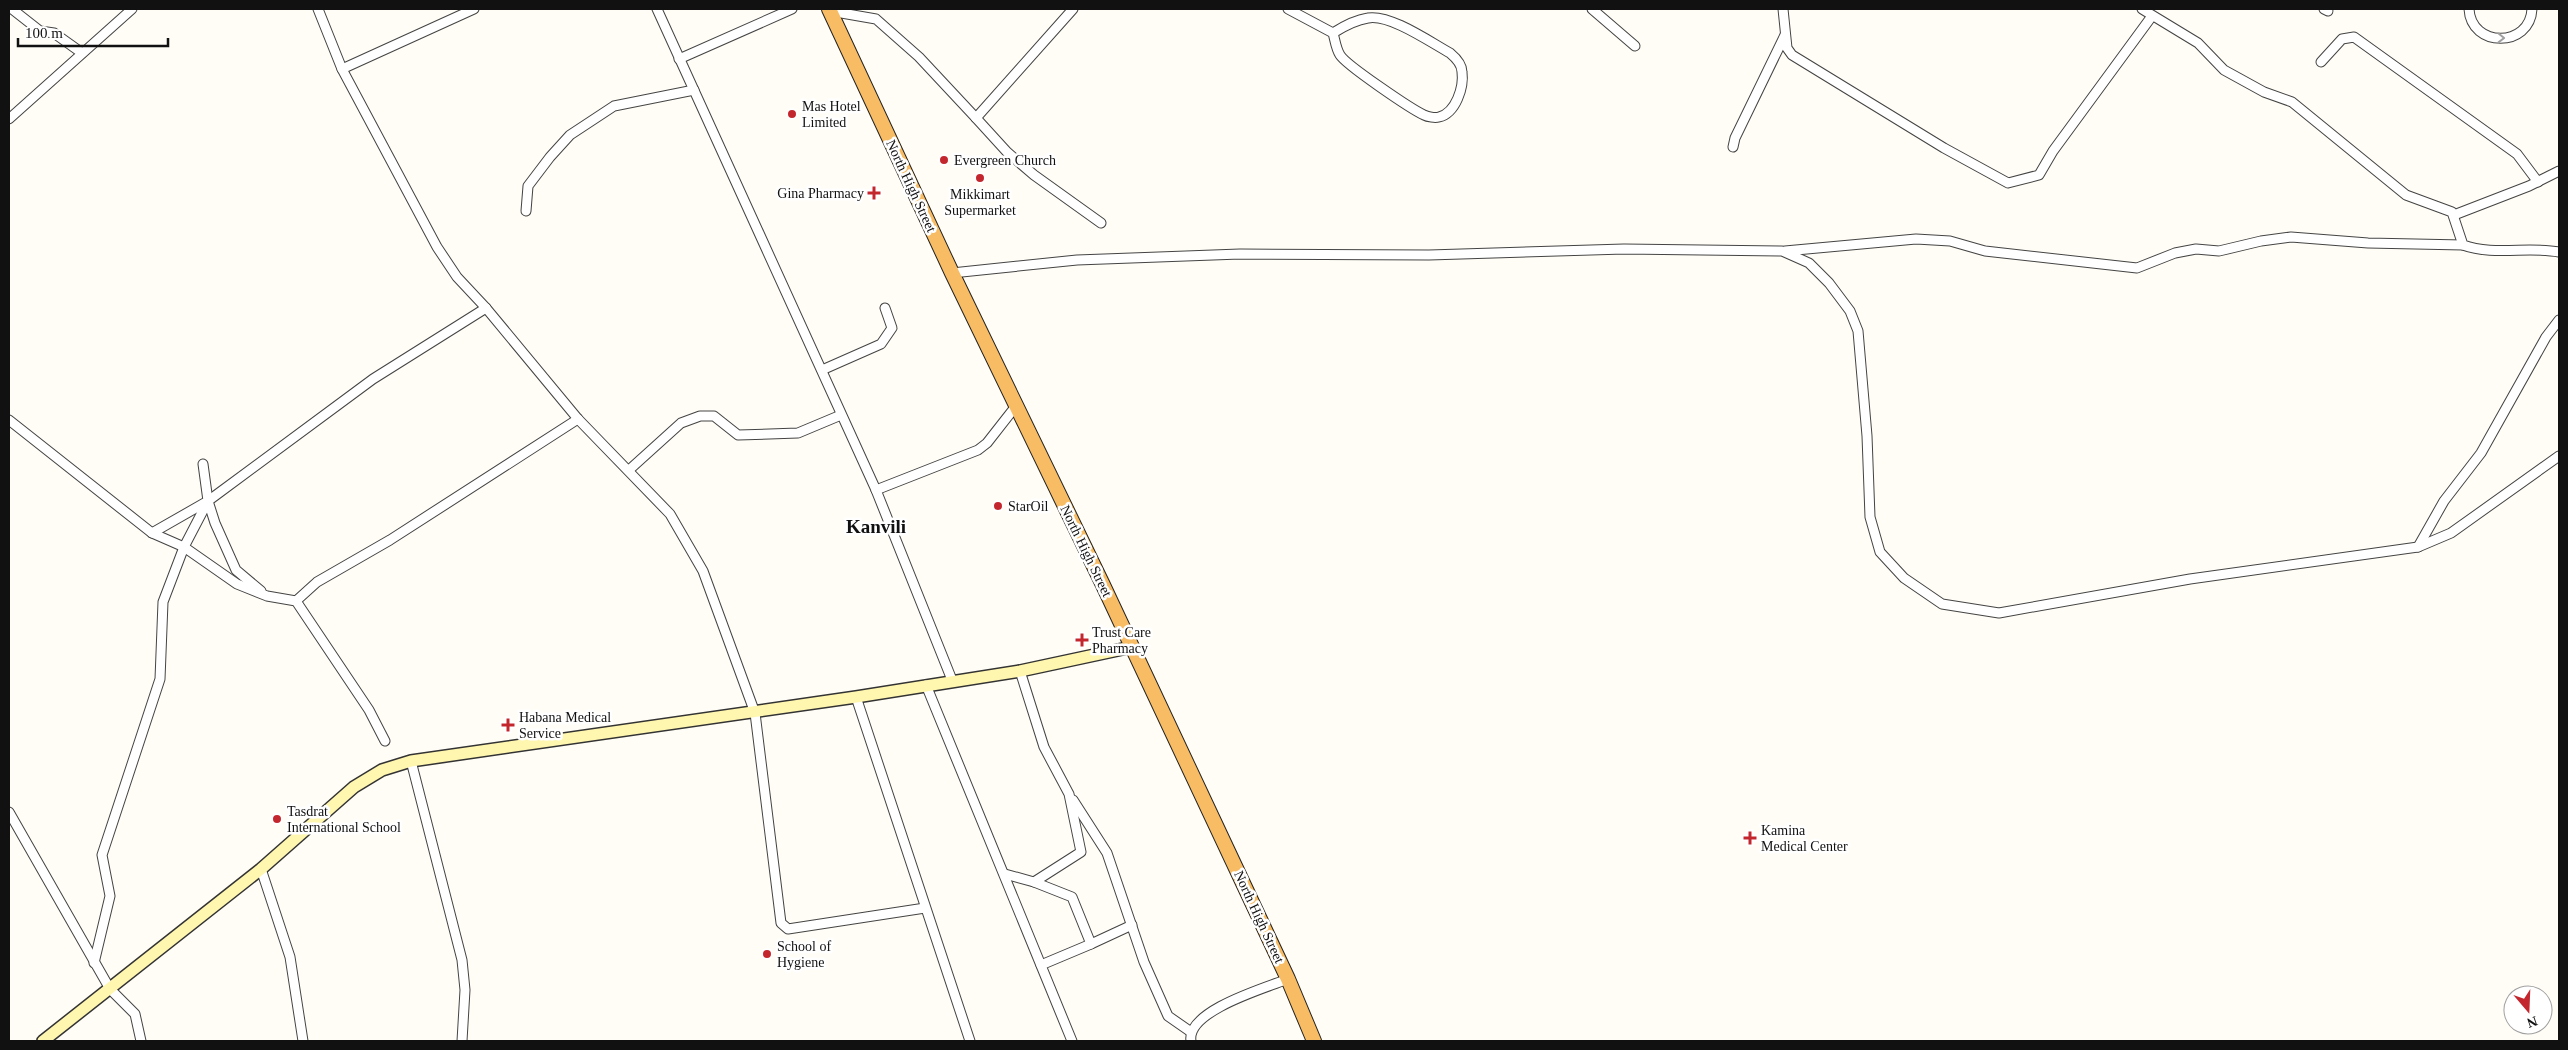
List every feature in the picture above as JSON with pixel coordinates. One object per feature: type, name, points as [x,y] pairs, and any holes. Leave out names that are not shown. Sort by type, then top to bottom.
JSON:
[{"type":"highway","name":"North High Street","points":[[829,10],[952,273],[1132,647],[1288,979],[1314,1041]]},
{"type":"main road","points":[[43,1041],[261,869],[354,787],[382,770],[411,761],[755,713],[952,680],[1020,671],[1132,647]]},
{"type":"street","points":[[12,9],[40,31],[54,33],[82,53]]},
{"type":"street","points":[[9,119],[132,9]]},
{"type":"street","points":[[318,9],[342,68],[437,247],[457,277],[486,308],[578,419],[670,514],[703,571],[755,713],[781,923],[788,929],[925,908]]},
{"type":"street","points":[[342,68],[474,9]]},
{"type":"street","points":[[657,9],[876,490],[952,680]]},
{"type":"street","points":[[679,59],[792,9]]},
{"type":"street","points":[[976,118],[1073,9]]},
{"type":"street","points":[[1288,9],[1333,33],[1340,55],[1370,79],[1426,116],[1439,117],[1449,112],[1455,103],[1460,92],[1462,71],[1457,60],[1450,53],[1386,19],[1363,19],[1350,23],[1333,33]]},
{"type":"street","points":[[1592,9],[1635,46]]},
{"type":"street","points":[[1783,9],[1787,48],[1792,55],[1944,148],[2008,183],[2038,175],[2152,16]]},
{"type":"street","points":[[2142,9],[2198,43],[2231,74],[2264,92],[2292,102],[2406,195],[2448,210],[2454,215],[2464,245]]},
{"type":"street","points":[[2469,9],[2475,26],[2484,35],[2496,39],[2508,38],[2520,33],[2528,24],[2532,9]]},
{"type":"street","points":[[829,10],[876,19],[919,57],[1007,152],[1034,175],[1101,223]]},
{"type":"street","points":[[1733,147],[1735,138],[1785,35]]},
{"type":"street","points":[[2321,62],[2342,39],[2354,36],[2517,154],[2538,182]]},
{"type":"street","points":[[526,210],[528,186],[550,156],[570,135],[614,106],[694,90]]},
{"type":"street","points":[[2454,215],[2538,182],[2559,171]]},
{"type":"street","points":[[952,273],[1077,260],[1240,254],[1429,254],[1624,249],[1782,251],[1925,239],[1950,241],[1986,251],[2136,268],[2174,253],[2196,249],[2219,250],[2291,237],[2368,243],[2464,245],[2490,249],[2535,249],[2559,252]]},
{"type":"street","points":[[1782,251],[1808,263],[1829,283],[1850,311],[1858,330],[1867,436],[1870,517],[1880,552],[1904,578],[1942,604],[1999,613],[2190,580],[2418,547],[2451,533],[2559,456]]},
{"type":"street","points":[[152,533],[208,501],[373,379],[486,308]]},
{"type":"street","points":[[822,370],[881,344],[888,337],[892,328],[885,308]]},
{"type":"street","points":[[2418,547],[2444,501],[2482,453],[2546,337],[2559,320]]},
{"type":"street","points":[[876,490],[978,450],[987,443],[1016,406]]},
{"type":"street","points":[[629,470],[680,423],[700,416],[714,416],[738,435],[798,433],[841,415]]},
{"type":"street","points":[[296,601],[317,582],[390,540],[578,419]]},
{"type":"street","points":[[9,420],[152,533],[184,547],[237,584],[267,596],[296,601],[369,710],[385,741]]},
{"type":"street","points":[[203,464],[208,501],[215,523],[236,570],[267,596]]},
{"type":"street","points":[[94,963],[110,896],[102,855],[160,679],[163,602],[184,547],[208,501]]},
{"type":"street","points":[[1020,671],[1044,747],[1069,794],[1107,853],[1144,962],[1168,1016],[1191,1036],[1196,1024],[1230,1002],[1288,979]]},
{"type":"street","points":[[926,685],[1072,1041]]},
{"type":"street","points":[[856,697],[970,1041]]},
{"type":"street","points":[[411,761],[462,960],[464,990],[462,1041]]},
{"type":"street","points":[[1034,882],[1081,852],[1069,794]]},
{"type":"street","points":[[9,812],[110,989],[135,1014],[140,1040]]},
{"type":"street","points":[[261,869],[290,957],[303,1041]]},
{"type":"street","points":[[1005,874],[1034,882],[1072,897],[1091,944]]},
{"type":"street","points":[[1041,965],[1132,926]]},
{"type":"place","name":"Mas Hotel Limited","points":[[792,114]]},
{"type":"place","name":"Evergreen Church","points":[[944,160]]},
{"type":"place","name":"Mikkimart Supermarket","points":[[980,178]]},
{"type":"place","name":"Gina Pharmacy","points":[[874,193]]},
{"type":"place","name":"StarOil","points":[[998,506]]},
{"type":"place","name":"Trust Care Pharmacy","points":[[1082,640]]},
{"type":"place","name":"Habana Medical Service","points":[[508,725]]},
{"type":"place","name":"Tasdrat International School","points":[[277,819]]},
{"type":"place","name":"Kamina Medical Center","points":[[1750,838]]},
{"type":"place","name":"School of Hygiene","points":[[767,954]]},
{"type":"district","name":"Kanvili","points":[[876,526]]}]
